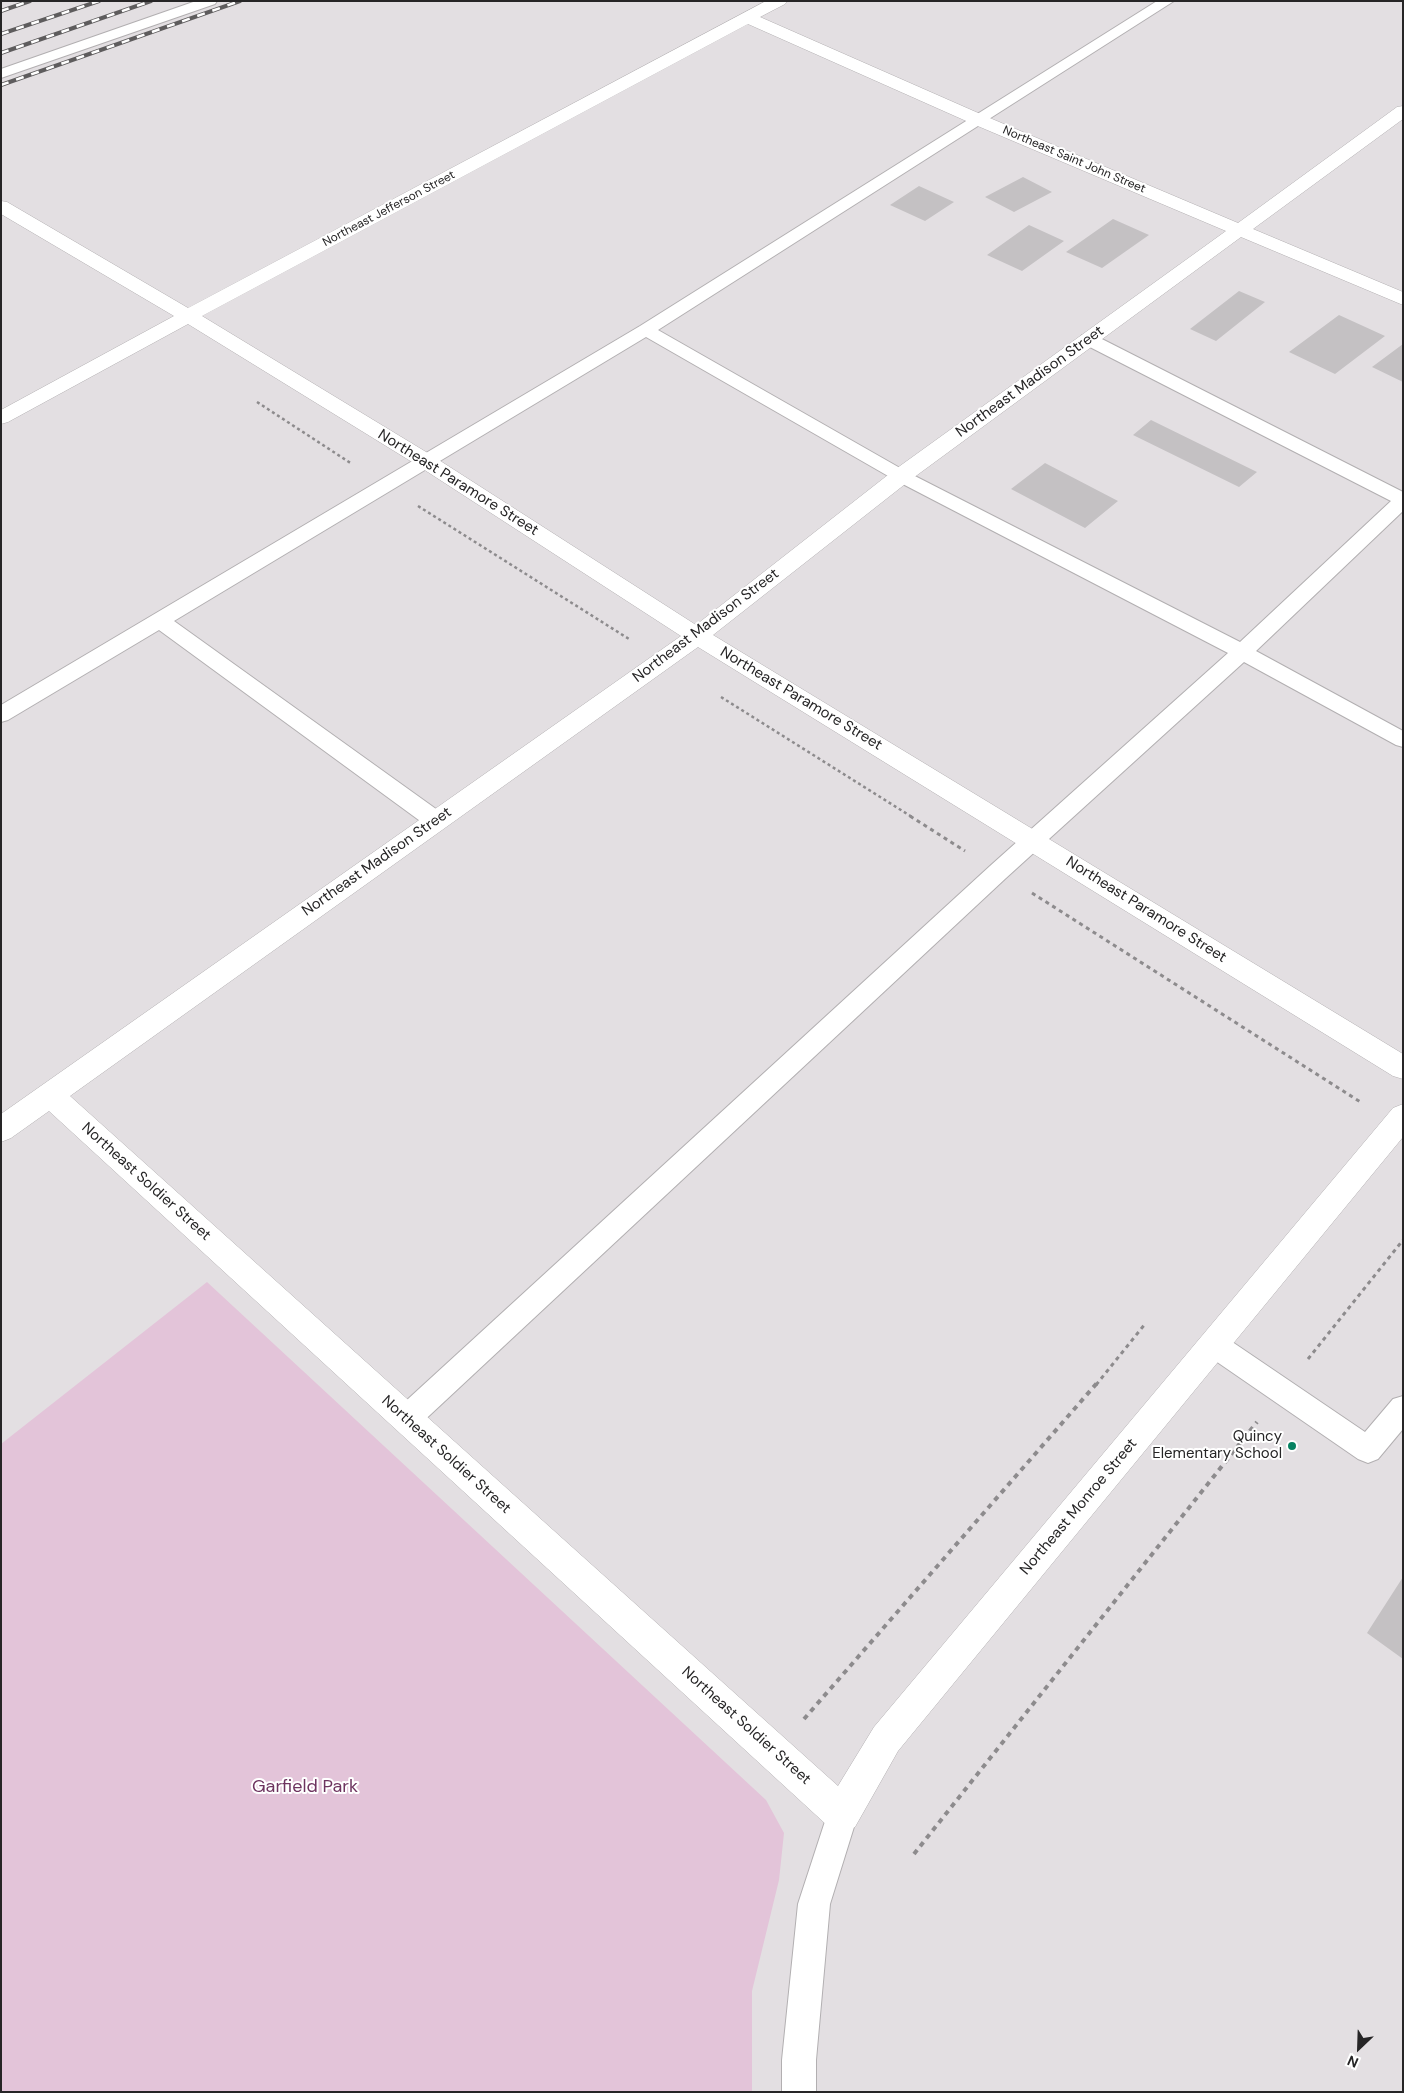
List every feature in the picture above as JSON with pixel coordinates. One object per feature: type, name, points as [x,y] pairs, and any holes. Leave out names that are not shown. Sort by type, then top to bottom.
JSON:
[{"type":"street","name":"Northeast Jefferson Street","points":[[1,418],[188,316],[779,1]]},
{"type":"street","name":"Northeast Saint John Street","points":[[748,18],[979,120],[1403,299]]},
{"type":"street","name":"Northeast Madison Street","points":[[1,1130],[435,820],[697,636],[901,476],[1403,110]]},
{"type":"street","name":"Northeast Paramore Street","points":[[1,206],[188,316],[424,460],[697,636],[1403,1068]]},
{"type":"street","name":"Northeast Soldier Street","points":[[50,1095],[842,1814]]},
{"type":"street","name":"Northeast Monroe Street","points":[[842,1814],[886,1739],[1399,1120]]},
{"type":"lane","points":[[1,74],[210,1]]},
{"type":"lane","points":[[1,715],[424,460],[646,330],[1167,1]]},
{"type":"lane","points":[[646,330],[901,476],[1242,652],[1403,740]]},
{"type":"lane","points":[[406,1419],[998,872],[1242,652],[1403,500],[1088,339]]},
{"type":"lane","points":[[159,620],[435,820]]},
{"type":"lane","points":[[1214,1344],[1368,1450],[1403,1408]]},
{"type":"lane","points":[[799,2092],[799,2060],[814,1904],[842,1814]]},
{"type":"path","points":[[250,398],[384,485],[662,660]]},
{"type":"path","points":[[720,697],[998,872],[1399,1120]]},
{"type":"path","points":[[914,1854],[1403,1240]]},
{"type":"path","points":[[802,1722],[1081,1404],[1145,1324]]},
{"type":"green space","name":"Garfield Park","points":[[207,1282],[766,1800],[784,1833],[779,1880],[752,1991],[752,2092],[1,2092],[1,1444]]},
{"type":"building","points":[[1023,177],[1052,192],[1014,212],[985,197]]},
{"type":"building","points":[[919,186],[954,202],[925,221],[890,205]]},
{"type":"building","points":[[1113,219],[1149,235],[1102,268],[1066,252]]},
{"type":"building","points":[[1029,225],[1064,241],[1022,271],[987,255]]},
{"type":"building","points":[[1239,291],[1265,302],[1216,341],[1190,329]]},
{"type":"building","points":[[1339,315],[1385,336],[1335,374],[1289,352]]},
{"type":"building","points":[[1403,344],[1403,382],[1372,367]]},
{"type":"building","points":[[1151,420],[1257,472],[1239,487],[1133,435]]},
{"type":"building","points":[[1045,463],[1118,501],[1085,528],[1011,489]]},
{"type":"building","points":[[1403,1577],[1403,1659],[1367,1633]]},
{"type":"railway","points":[[1,11],[30,1]]},
{"type":"railway","points":[[1,34],[99,1]]},
{"type":"railway","points":[[1,53],[151,1]]},
{"type":"railway","points":[[1,85],[240,1]]},
{"type":"place","name":"Quincy Elementary School","points":[[1292,1446]]}]
